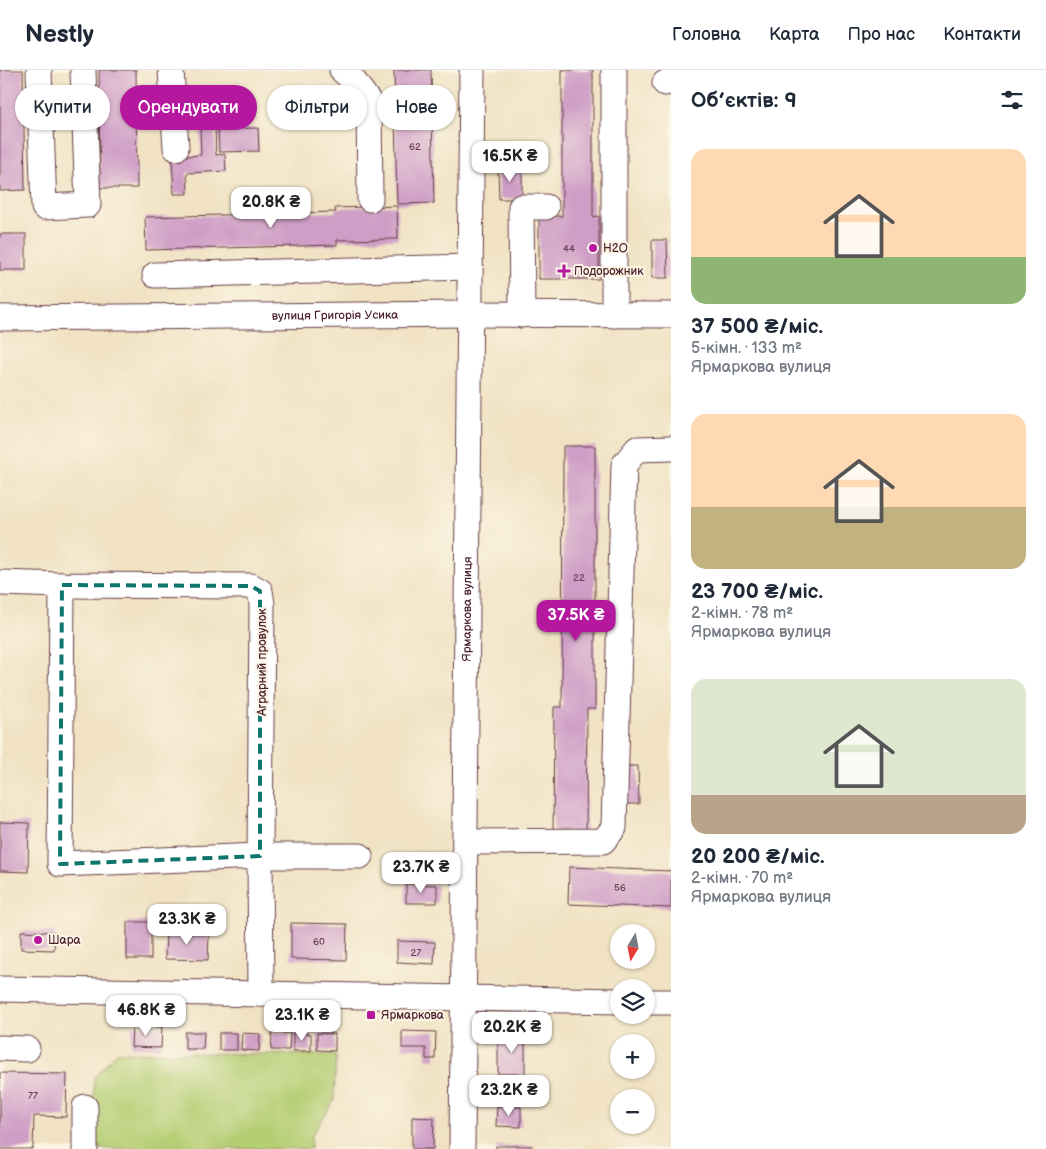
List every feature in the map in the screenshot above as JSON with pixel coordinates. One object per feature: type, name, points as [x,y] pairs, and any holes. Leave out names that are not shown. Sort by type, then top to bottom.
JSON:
[{"type":"street","points":[[39,70],[44,207],[88,205],[83,70]]},
{"type":"street","points":[[171,70],[176,148]]},
{"type":"street","points":[[342,70],[353,80],[369,102],[370,199]]},
{"type":"street","name":"Ярмаркова вулиця","points":[[462,1149],[472,70]]},
{"type":"street","points":[[614,70],[614,315]]},
{"type":"street","points":[[522,314],[521,208],[546,207]]},
{"type":"street","points":[[155,275],[470,268]]},
{"type":"street","name":"вулиця Григорія Усика","points":[[0,318],[470,314],[671,315]]},
{"type":"street","points":[[465,842],[603,841],[614,828],[624,465],[637,449],[671,448]]},
{"type":"street","name":"Аграрний провулок","points":[[0,583],[251,586],[260,591],[262,604],[261,994]]},
{"type":"street","points":[[62,584],[60,864],[260,856],[360,856]]},
{"type":"street","points":[[0,989],[610,1001]]},
{"type":"street","points":[[655,1002],[671,1002]]},
{"type":"street","points":[[0,1048],[27,1049]]},
{"type":"street","points":[[85,1107],[85,1149]]},
{"type":"highlighted area","points":[[62,585],[251,586],[260,591],[260,856],[60,864]]},
{"type":"green space","points":[[117,1052],[336,1055],[334,1101],[311,1137],[311,1149],[93,1149],[94,1077]]},
{"type":"building","points":[[0,70],[23,70],[23,85],[15,85],[15,130],[24,130],[25,190],[0,191]]},
{"type":"building","points":[[99,70],[136,70],[136,85],[120,85],[120,130],[137,130],[137,188],[100,188],[100,130],[110,130],[110,85],[99,85]]},
{"type":"building","points":[[394,70],[431,70],[431,85],[394,85]]},
{"type":"building","points":[[562,70],[593,70],[593,217],[599,216],[599,279],[539,279],[539,216],[562,216]]},
{"type":"building","points":[[257,128],[259,151],[219,152],[218,130],[257,130]]},
{"type":"building","points":[[200,130],[215,130],[216,155],[225,154],[226,171],[187,173],[188,194],[174,194],[172,157],[201,155]]},
{"type":"building","points":[[395,130],[432,130],[434,203],[397,204]]},
{"type":"building","points":[[498,168],[522,168],[522,199],[499,199]]},
{"type":"building","points":[[397,206],[398,239],[337,240],[337,245],[146,250],[145,217],[336,212],[335,208]]},
{"type":"building","points":[[0,234],[26,234],[26,270],[0,270]]},
{"type":"building","points":[[652,240],[667,240],[668,278],[652,278]]},
{"type":"building","points":[[563,446],[595,446],[595,709],[587,709],[586,835],[553,835],[554,707],[562,707]]},
{"type":"building","points":[[623,766],[638,766],[639,804],[624,804]]},
{"type":"building","points":[[0,822],[29,823],[28,872],[0,871]]},
{"type":"building","points":[[569,867],[671,871],[671,908],[568,904]]},
{"type":"building","points":[[406,884],[437,885],[437,903],[406,903]]},
{"type":"building","points":[[127,922],[151,922],[151,959],[127,959]]},
{"type":"building","points":[[291,923],[347,924],[346,960],[291,959]]},
{"type":"building","name":"Шара","points":[[21,931],[55,932],[54,950],[21,949]]},
{"type":"building","points":[[166,932],[209,934],[208,960],[165,959]]},
{"type":"building","points":[[397,941],[435,942],[434,964],[397,962]]},
{"type":"building","points":[[132,1026],[162,1027],[161,1048],[131,1047]]},
{"type":"building","points":[[402,1031],[436,1032],[435,1059],[426,1059],[426,1048],[402,1048]]},
{"type":"building","points":[[185,1032],[204,1032],[203,1049],[185,1049]]},
{"type":"building","points":[[219,1033],[237,1033],[237,1050],[219,1050]]},
{"type":"building","points":[[242,1033],[260,1034],[259,1051],[241,1050]]},
{"type":"building","points":[[272,1033],[290,1033],[289,1050],[271,1050]]},
{"type":"building","points":[[293,1033],[311,1034],[311,1051],[293,1051]]},
{"type":"building","points":[[317,1033],[335,1034],[335,1051],[317,1050]]},
{"type":"building","points":[[498,1035],[525,1035],[525,1074],[498,1074]]},
{"type":"building","points":[[0,1073],[67,1074],[66,1117],[34,1116],[33,1149],[0,1149]]},
{"type":"building","points":[[497,1106],[521,1107],[521,1127],[496,1126]]},
{"type":"building","points":[[412,1117],[434,1118],[433,1149],[412,1149]]},
{"type":"building","points":[[496,1146],[532,1146],[532,1149],[496,1149]]},
{"type":"place","name":"H2O","points":[[593,248]]},
{"type":"place","name":"Подорожник","points":[[564,271]]},
{"type":"place","name":"Шара","points":[[38,940]]},
{"type":"place","name":"Ярмаркова","points":[[371,1015]]}]
